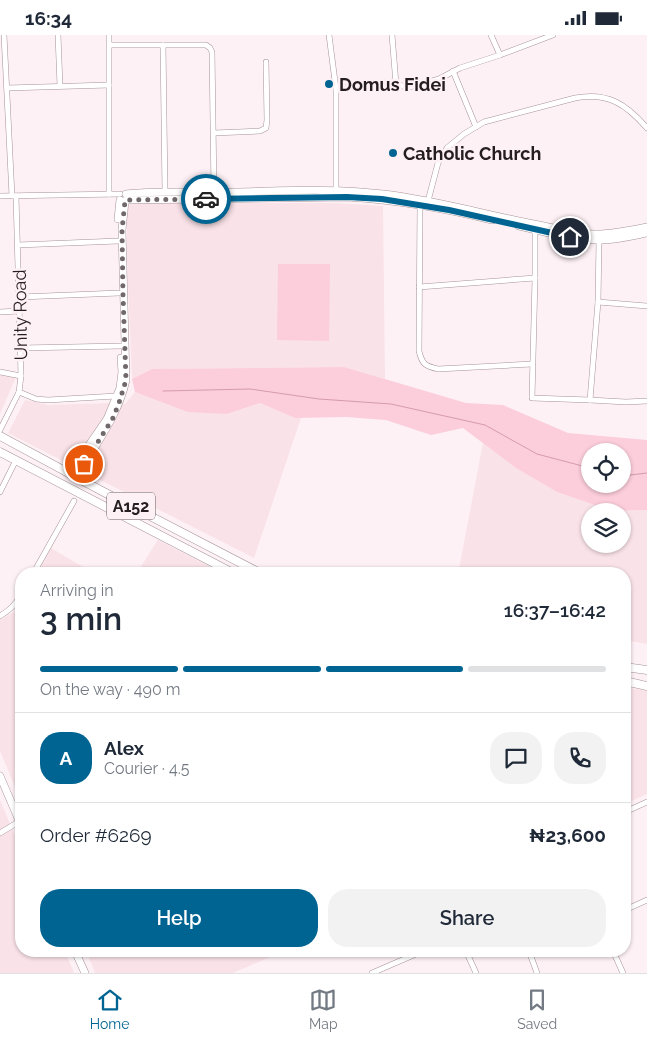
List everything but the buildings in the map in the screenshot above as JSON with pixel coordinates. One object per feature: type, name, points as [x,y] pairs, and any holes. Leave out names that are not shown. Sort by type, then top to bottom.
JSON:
[{"type":"main road","name":"A152","points":[[0,437],[248,567]]},
{"type":"main road","name":"A152","points":[[0,452],[221,567]]},
{"type":"main road","points":[[94,500],[100,490]]},
{"type":"main road","points":[[631,668],[647,670]]},
{"type":"main road","points":[[631,669],[636,668]]},
{"type":"main road","points":[[631,682],[647,685]]},
{"type":"street","name":"Unity Road","points":[[0,430],[19,392],[21,376],[18,245],[4,35]]},
{"type":"street","points":[[58,35],[60,87]]},
{"type":"street","points":[[109,35],[110,194]]},
{"type":"street","points":[[329,35],[336,89],[336,191]]},
{"type":"street","points":[[392,35],[396,84]]},
{"type":"street","points":[[490,35],[500,55]]},
{"type":"street","points":[[336,89],[388,82],[406,87],[415,86],[439,79],[453,71],[553,35]]},
{"type":"street","points":[[110,45],[206,45],[210,48],[212,52],[214,193]]},
{"type":"street","points":[[163,45],[165,191]]},
{"type":"street","points":[[214,133],[260,131],[266,128],[266,63]]},
{"type":"street","points":[[453,71],[476,127]]},
{"type":"street","points":[[7,88],[109,85]]},
{"type":"street","points":[[428,201],[438,163],[447,148],[464,134],[484,123],[575,98],[598,96],[611,99],[647,128]]},
{"type":"street","points":[[123,197],[165,191],[214,193],[336,191],[382,194],[428,201],[516,221],[587,233],[604,234],[647,227]]},
{"type":"street","points":[[0,196],[110,194],[123,197],[347,197],[382,199],[476,216],[570,237],[600,240],[647,233]]},
{"type":"street","points":[[65,471],[71,469],[76,464],[107,419],[120,388],[122,372],[118,211],[123,197]]},
{"type":"street","points":[[85,482],[82,473],[83,467],[113,418],[126,380],[123,295],[123,197]]},
{"type":"street","points":[[420,205],[418,351],[421,358],[427,366],[438,369],[532,364]]},
{"type":"street","points":[[535,230],[532,398],[626,402],[647,401]]},
{"type":"street","points":[[590,400],[598,302],[600,240]]},
{"type":"street","points":[[18,245],[118,241]]},
{"type":"street","points":[[419,287],[535,278]]},
{"type":"street","points":[[20,297],[119,293]]},
{"type":"street","points":[[598,302],[647,306]]},
{"type":"street","points":[[0,311],[19,311]]},
{"type":"street","points":[[21,348],[121,346]]},
{"type":"street","points":[[0,372],[21,376]]},
{"type":"street","points":[[19,392],[36,399],[48,400],[116,396]]},
{"type":"street","points":[[0,492],[16,460]]},
{"type":"street","points":[[37,567],[74,501]]},
{"type":"street","points":[[0,615],[15,605]]},
{"type":"street","points":[[0,776],[15,810]]},
{"type":"street","points":[[631,809],[647,802]]},
{"type":"street","points":[[0,833],[15,826]]},
{"type":"street","points":[[631,907],[647,900]]},
{"type":"street","points":[[78,957],[85,973]]},
{"type":"street","points":[[372,973],[409,957]]},
{"type":"street","points":[[469,957],[476,973]]},
{"type":"street","points":[[531,957],[537,973]]},
{"type":"street","points":[[615,957],[622,973]]},
{"type":"shaded area","points":[[130,203],[334,203],[383,206],[385,379],[344,367],[152,369],[132,379],[127,260],[127,212]]},
{"type":"shaded area","points":[[278,264],[330,264],[329,341],[277,340]]},
{"type":"shaded area","points":[[344,367],[466,403],[503,405],[568,433],[647,440],[647,510],[631,510],[631,503],[589,503],[557,492],[516,468],[463,428],[431,435],[386,420],[346,417],[295,418],[260,403],[227,414],[188,412],[135,392],[132,379],[152,369]]},
{"type":"shaded area","points":[[0,371],[17,375],[0,414]]},
{"type":"shaded area","points":[[135,392],[154,399],[227,414],[260,403],[295,418],[301,418],[254,558],[8,433],[25,400],[48,405],[125,404]]},
{"type":"shaded area","points":[[483,443],[516,468],[557,492],[589,503],[581,503],[581,553],[631,553],[631,510],[647,510],[647,644],[631,641],[631,567],[459,567]]},
{"type":"shaded area","points":[[158,540],[210,567],[141,567]]},
{"type":"shaded area","points":[[51,548],[83,567],[41,567]]},
{"type":"shaded area","points":[[15,612],[15,787],[0,751],[0,620]]},
{"type":"shaded area","points":[[631,688],[647,691],[647,794],[631,801]]},
{"type":"shaded area","points":[[0,800],[15,836],[15,957],[67,957],[74,973],[0,973]]},
{"type":"shaded area","points":[[88,957],[270,957],[233,973],[95,973]]},
{"type":"waterway","points":[[163,391],[250,389],[319,399],[391,404],[485,425],[537,454],[581,466]]},
{"type":"waterway","points":[[631,475],[647,473]]},
{"type":"way so far","points":[[84,464],[113,418],[126,380],[122,230],[125,201],[142,199],[206,199]]},
{"type":"place","name":"Domus Fidei","points":[[329,84]]},
{"type":"place","name":"Catholic Church","points":[[393,153]]},
{"type":"route","points":[[206,199],[347,197],[382,199],[449,210],[570,237]]}]
